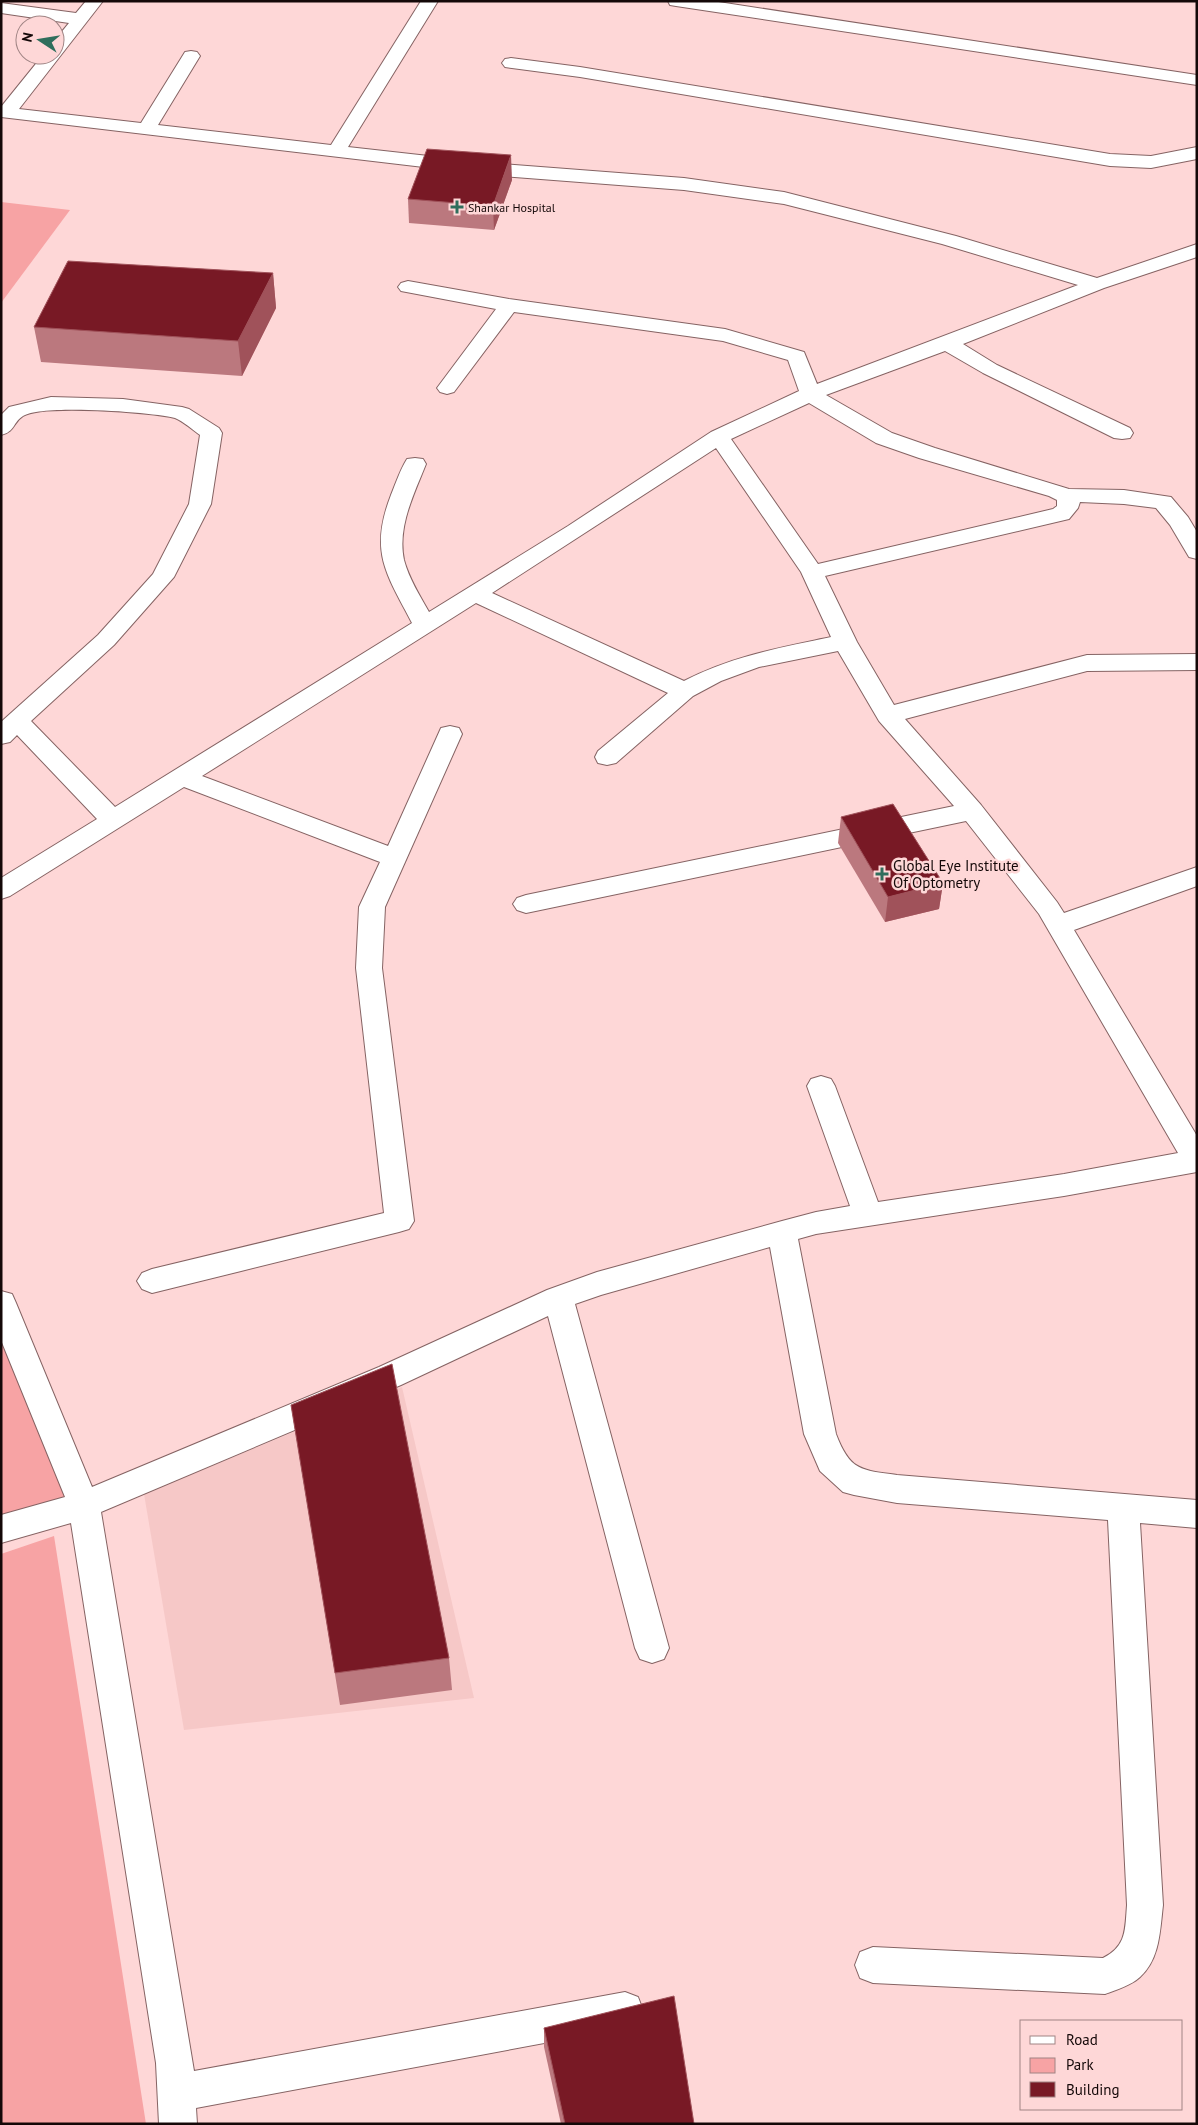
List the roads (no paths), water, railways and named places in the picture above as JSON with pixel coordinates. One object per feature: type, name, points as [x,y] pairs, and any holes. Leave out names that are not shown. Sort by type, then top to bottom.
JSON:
[{"type":"street","points":[[65,38],[95,1]]},
{"type":"street","points":[[336,151],[430,1]]},
{"type":"street","points":[[676,1],[827,15],[1197,80]]},
{"type":"street","points":[[1,8],[80,19]]},
{"type":"street","points":[[146,129],[191,56]]},
{"type":"street","points":[[511,63],[580,72],[1110,160],[1151,162],[1197,153]]},
{"type":"street","points":[[4,112],[44,65]]},
{"type":"street","points":[[4,112],[500,170],[684,184],[784,198],[931,235],[1097,284]]},
{"type":"street","points":[[1,890],[576,531],[719,437],[810,394],[1097,284],[1196,250]]},
{"type":"street","points":[[408,287],[509,305],[725,335],[797,356],[810,394],[844,416],[884,438],[1065,495],[1124,497],[1163,502],[1180,522],[1197,552]]},
{"type":"street","points":[[447,388],[509,305]]},
{"type":"street","points":[[946,343],[990,369],[1122,433]]},
{"type":"street","points":[[1,429],[16,411],[51,403],[123,405],[182,413],[211,433],[200,504],[163,577],[106,640],[9,728],[113,820]]},
{"type":"street","points":[[1,1529],[84,1505],[390,1376],[558,1298],[597,1284],[816,1223],[1064,1185],[1197,1161],[1048,908],[972,811],[888,715],[845,642],[812,572],[719,437]]},
{"type":"street","points":[[415,464],[396,514],[390,540],[393,560],[425,626]]},
{"type":"street","points":[[812,572],[1061,514],[1067,508],[1069,501],[1065,495]]},
{"type":"street","points":[[475,594],[685,691]]},
{"type":"street","points":[[607,758],[685,691],[713,676],[753,661],[845,642]]},
{"type":"street","points":[[888,715],[1087,663],[1197,662]]},
{"type":"street","points":[[152,1282],[400,1221],[369,968],[372,907],[450,734]]},
{"type":"street","points":[[182,777],[395,858]]},
{"type":"street","points":[[526,904],[972,811]]},
{"type":"street","points":[[1059,925],[1197,876]]},
{"type":"street","points":[[821,1086],[868,1215]]},
{"type":"street","points":[[782,1232],[820,1434],[831,1462],[854,1482],[896,1489],[1197,1514]]},
{"type":"street","points":[[558,1298],[652,1648]]},
{"type":"street","points":[[1,1303],[84,1505],[175,2063],[177,2109],[632,2009]]},
{"type":"street","points":[[873,1965],[1105,1976],[1127,1964],[1141,1945],[1145,1905],[1123,1508]]},
{"type":"place","name":"Shankar Hospital","points":[[457,207]]},
{"type":"place","name":"Global Eye Institute Of Optometry","points":[[882,874]]}]
